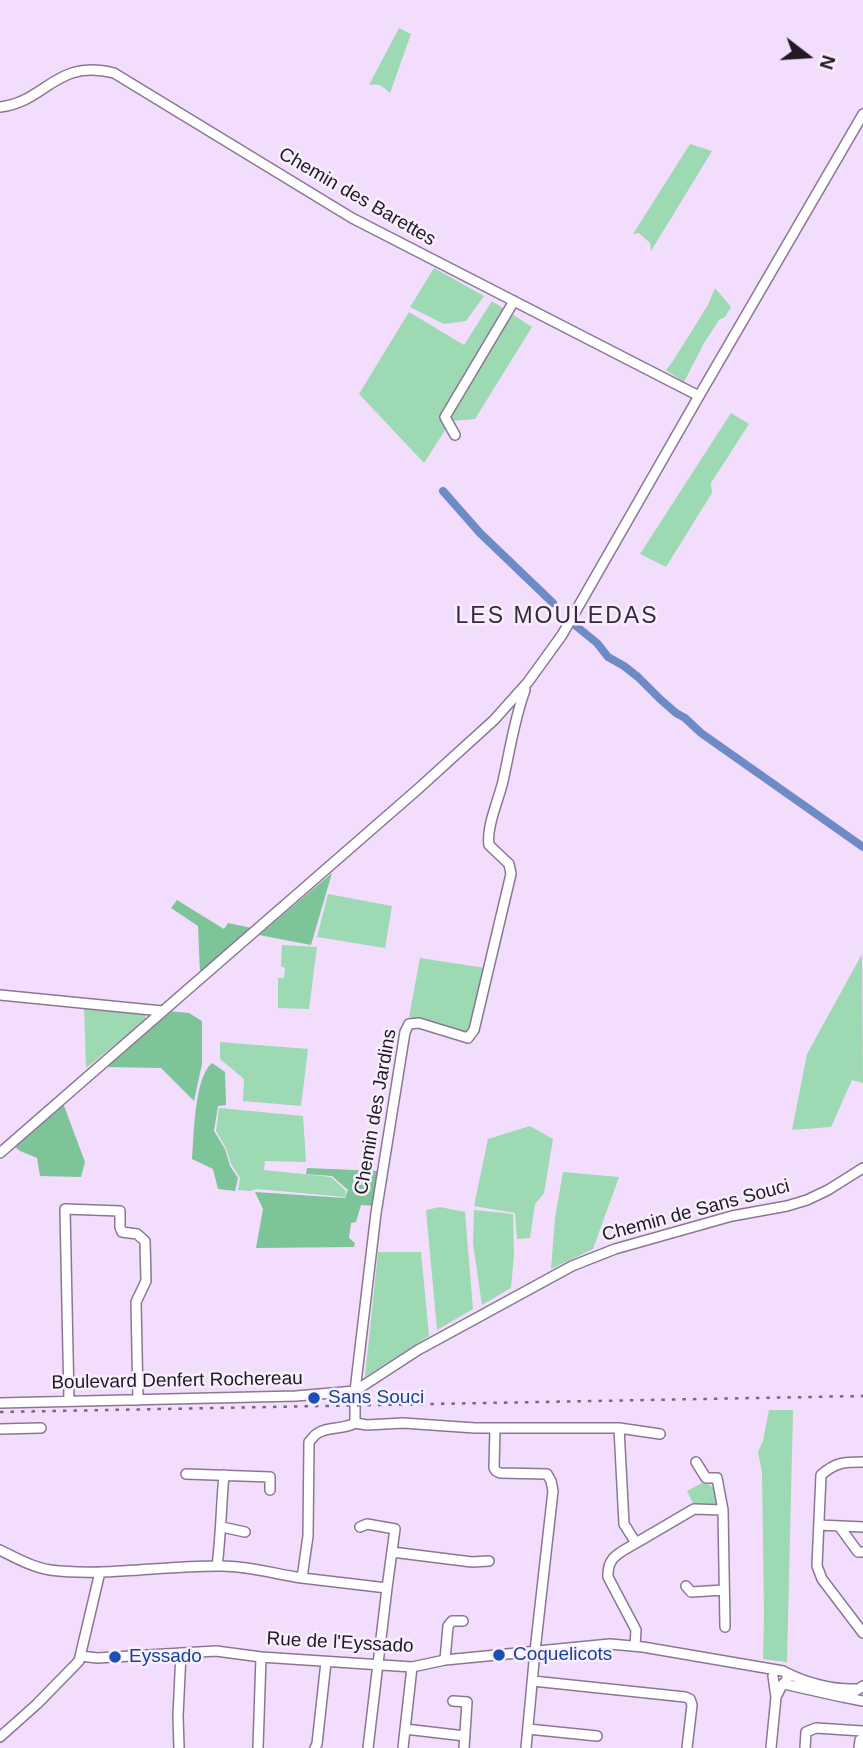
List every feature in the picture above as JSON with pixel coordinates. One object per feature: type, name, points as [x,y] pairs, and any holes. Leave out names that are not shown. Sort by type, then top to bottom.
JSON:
[{"type":"street","name":"Chemin des Barettes","points":[[0,107],[24,100],[55,80],[78,71],[91,69],[114,72],[352,218],[699,396]]},
{"type":"street","points":[[0,1153],[316,879],[494,720],[528,682],[562,635],[863,114]]},
{"type":"street","points":[[455,435],[445,417],[514,300]]},
{"type":"street","name":"Chemin des Jardins","points":[[355,1391],[376,1213],[405,1032],[412,1023],[468,1038],[474,1030],[511,874],[509,864],[488,841],[512,743],[516,713],[528,682]]},
{"type":"street","points":[[494,720],[509,723],[513,729]]},
{"type":"street","points":[[0,995],[162,1011]]},
{"type":"street","name":"Chemin de Sans Souci","points":[[355,1391],[418,1350],[572,1266],[628,1245],[732,1216],[807,1200],[828,1191],[863,1168]]},
{"type":"street","points":[[69,1401],[65,1209],[120,1211],[122,1232],[137,1234],[145,1241],[145,1281],[136,1302],[138,1400]]},
{"type":"street","points":[[355,1391],[355,1423]]},
{"type":"street","name":"Boulevard Denfert Rochereau","points":[[0,1403],[296,1396],[355,1391]]},
{"type":"street","points":[[302,1578],[308,1536],[309,1442],[318,1433],[347,1428],[355,1423],[367,1426],[403,1423],[495,1428],[620,1428],[660,1434]]},
{"type":"street","points":[[0,1429],[41,1428]]},
{"type":"street","points":[[495,1428],[496,1471],[547,1474],[553,1491],[526,1748]]},
{"type":"street","points":[[620,1428],[624,1524],[636,1543]]},
{"type":"street","points":[[696,1462],[706,1478],[717,1478],[723,1510],[725,1627]]},
{"type":"street","points":[[863,1462],[844,1462],[830,1466],[821,1475],[817,1566],[822,1579],[863,1633]]},
{"type":"street","points":[[186,1475],[270,1477],[270,1490]]},
{"type":"street","points":[[217,1566],[224,1475]]},
{"type":"street","points":[[635,1646],[636,1630],[608,1577],[607,1568],[611,1559],[694,1509],[723,1510]]},
{"type":"street","points":[[360,1527],[367,1524],[395,1529],[368,1748]]},
{"type":"street","points":[[819,1525],[863,1527]]},
{"type":"street","points":[[839,1526],[858,1552],[863,1552]]},
{"type":"street","points":[[222,1527],[245,1532]]},
{"type":"street","points":[[0,1550],[22,1562],[49,1570],[100,1572],[217,1566],[268,1570],[302,1578],[387,1588]]},
{"type":"street","points":[[392,1552],[472,1562],[489,1561]]},
{"type":"street","points":[[0,1737],[73,1668],[81,1656],[100,1572]]},
{"type":"street","points":[[686,1586],[691,1592],[724,1590]]},
{"type":"street","points":[[445,1660],[448,1626],[452,1621],[463,1621]]},
{"type":"street","name":"Rue de l'Eyssado","points":[[81,1656],[97,1658],[216,1651],[261,1657],[412,1667],[445,1660],[610,1644],[763,1667],[780,1679]]},
{"type":"street","points":[[179,1748],[181,1653]]},
{"type":"street","points":[[258,1748],[261,1657]]},
{"type":"street","points":[[315,1748],[326,1662]]},
{"type":"street","points":[[403,1748],[412,1667]]},
{"type":"street","points":[[780,1679],[806,1681],[843,1690],[860,1688]]},
{"type":"street","points":[[780,1679],[863,1701]]},
{"type":"street","points":[[771,1748],[780,1679]]},
{"type":"street","points":[[533,1681],[690,1699],[692,1705],[687,1748]]},
{"type":"street","points":[[842,1697],[860,1688]]},
{"type":"street","points":[[453,1701],[467,1702],[464,1748]]},
{"type":"street","points":[[528,1729],[597,1736]]},
{"type":"street","points":[[805,1748],[806,1732],[811,1729],[863,1733]]},
{"type":"street","points":[[405,1730],[465,1736]]},
{"type":"street","points":[[859,1748],[863,1738]]},
{"type":"green space","points":[[399,28],[411,34],[390,93],[376,84],[369,85]]},
{"type":"green space","points":[[690,144],[712,151],[651,251],[650,243],[639,233],[633,234]]},
{"type":"green space","points":[[434,268],[484,296],[466,321],[444,324],[410,307]]},
{"type":"green space","points":[[715,288],[731,307],[704,343],[684,382],[666,370],[708,305]]},
{"type":"green space","points":[[492,301],[532,327],[475,419],[451,421],[424,463],[359,394],[409,312],[464,345]]},
{"type":"green space","points":[[731,413],[749,424],[711,483],[712,493],[666,567],[640,554]]},
{"type":"green space","points":[[332,873],[311,945],[259,935]]},
{"type":"green space","points":[[328,894],[392,906],[385,948],[317,937]]},
{"type":"green space","points":[[177,900],[224,929],[228,923],[252,928],[200,973],[198,926],[171,908]]},
{"type":"green space","points":[[282,945],[317,947],[309,1009],[278,1008],[278,978],[284,978],[285,968],[281,966]]},
{"type":"green space","points":[[862,954],[863,1083],[852,1080],[831,1127],[792,1130],[807,1054]]},
{"type":"green space","points":[[420,958],[485,968],[471,1030],[463,1035],[409,1017]]},
{"type":"green space","points":[[84,1006],[145,1014],[146,1020],[86,1068]]},
{"type":"green space","points":[[168,1011],[189,1013],[202,1021],[202,1064],[194,1101],[161,1068],[105,1067]]},
{"type":"green space","points":[[220,1042],[308,1049],[301,1106],[243,1101],[244,1079],[220,1059]]},
{"type":"green space","points":[[212,1063],[225,1072],[226,1105],[218,1106],[214,1131],[238,1178],[235,1191],[218,1189],[213,1169],[192,1159],[198,1094],[206,1070]]},
{"type":"green space","points":[[63,1103],[85,1162],[81,1177],[40,1176],[37,1158],[15,1147]]},
{"type":"green space","points":[[219,1108],[303,1116],[306,1162],[265,1161],[264,1170],[331,1177],[346,1191],[345,1197],[257,1189],[238,1190],[240,1178],[216,1131]]},
{"type":"green space","points":[[530,1126],[553,1139],[544,1193],[535,1204],[530,1238],[517,1239],[515,1213],[474,1206],[488,1139]]},
{"type":"green space","points":[[307,1168],[378,1171],[375,1206],[361,1205],[356,1222],[351,1223],[349,1238],[355,1243],[354,1247],[256,1248],[263,1209],[255,1192],[345,1198],[348,1190],[332,1176],[306,1174]]},
{"type":"green space","points":[[563,1172],[619,1177],[593,1249],[551,1269],[555,1218]]},
{"type":"green space","points":[[440,1207],[465,1212],[473,1309],[437,1330],[426,1210]]},
{"type":"green space","points":[[474,1210],[513,1214],[511,1288],[482,1305],[473,1244]]},
{"type":"green space","points":[[378,1252],[421,1252],[429,1336],[365,1377]]},
{"type":"green space","points":[[769,1410],[793,1410],[787,1662],[763,1659],[762,1472],[758,1452]]},
{"type":"green space","points":[[702,1483],[715,1490],[718,1505],[695,1507],[687,1491]]},
{"type":"waterway","points":[[443,491],[480,533],[553,603]]},
{"type":"waterway","points":[[576,626],[597,643],[608,657],[638,677],[701,733],[863,847]]},
{"type":"railway","points":[[0,1412],[863,1396]]},
{"type":"place","name":"Sans Souci","points":[[314,1398]]},
{"type":"place","name":"Coquelicots","points":[[499,1655]]},
{"type":"place","name":"Eyssado","points":[[115,1657]]},
{"type":"district","name":"LES MOULEDAS","points":[[557,617]]}]
